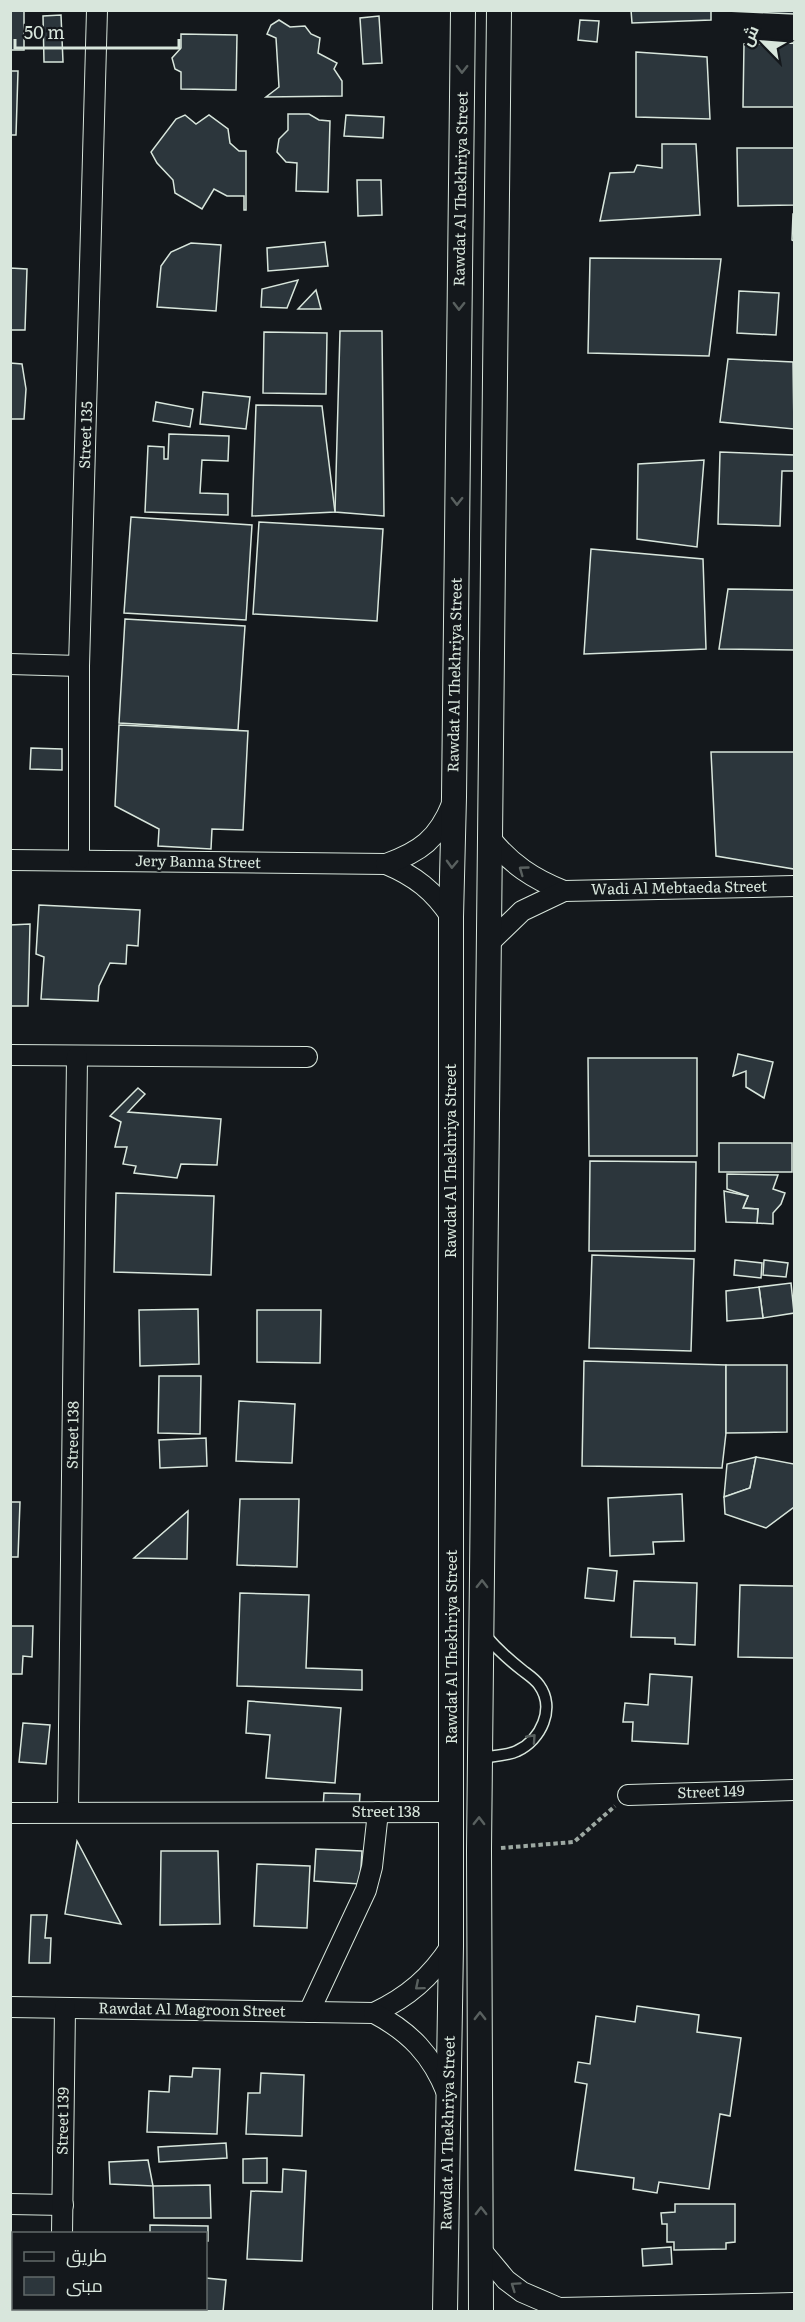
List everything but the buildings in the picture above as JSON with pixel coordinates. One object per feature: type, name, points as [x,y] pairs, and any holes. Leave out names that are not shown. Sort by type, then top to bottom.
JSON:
[{"type":"street","name":"Street 135","points":[[79,860],[79,666],[97,10]]},
{"type":"street","name":"Rawdat Al Thekhriya Street","points":[[445,2312],[452,1946],[451,917],[463,10]]},
{"type":"street","name":"Rawdat Al Thekhriya Street","points":[[481,2312],[479,1850],[499,10]]},
{"type":"street","points":[[10,664],[79,666]]},
{"type":"street","name":"Jery Banna Street","points":[[10,860],[386,864],[410,856],[430,841],[445,821],[454,798]]},
{"type":"street","name":"Wadi Al Mebtaeda Street","points":[[490,838],[522,871],[542,883],[564,891]]},
{"type":"street","name":"Jery Banna Street","points":[[386,864],[406,872],[424,884],[439,899],[451,917]]},
{"type":"street","name":"Wadi Al Mebtaeda Street","points":[[489,943],[522,911],[543,899],[564,891],[795,886]]},
{"type":"street","points":[[10,1055],[307,1057]]},
{"type":"street","name":"Street 138","points":[[68,1812],[77,1057]]},
{"type":"street","name":"Street 149","points":[[628,1795],[795,1790]]},
{"type":"street","points":[[309,2012],[366,1890],[372,1867],[378,1812]]},
{"type":"street","name":"Street 138","points":[[10,1813],[452,1812]]},
{"type":"street","points":[[375,2013],[393,2004],[426,1979],[452,1946]]},
{"type":"street","name":"Rawdat Al Magroon Street","points":[[10,2007],[375,2013],[394,2023],[428,2054],[448,2094]]},
{"type":"street","name":"Street 139","points":[[62,2232],[64,2008]]},
{"type":"street","points":[[10,2204],[63,2205]]},
{"type":"street","points":[[482,2250],[506,2280],[522,2292],[556,2310],[795,2303]]},
{"type":"lane","points":[[480,1758],[516,1752],[535,1737],[546,1719],[546,1703],[539,1685],[496,1649],[481,1630]]},
{"type":"path","points":[[479,1850],[574,1842],[628,1795]]}]
